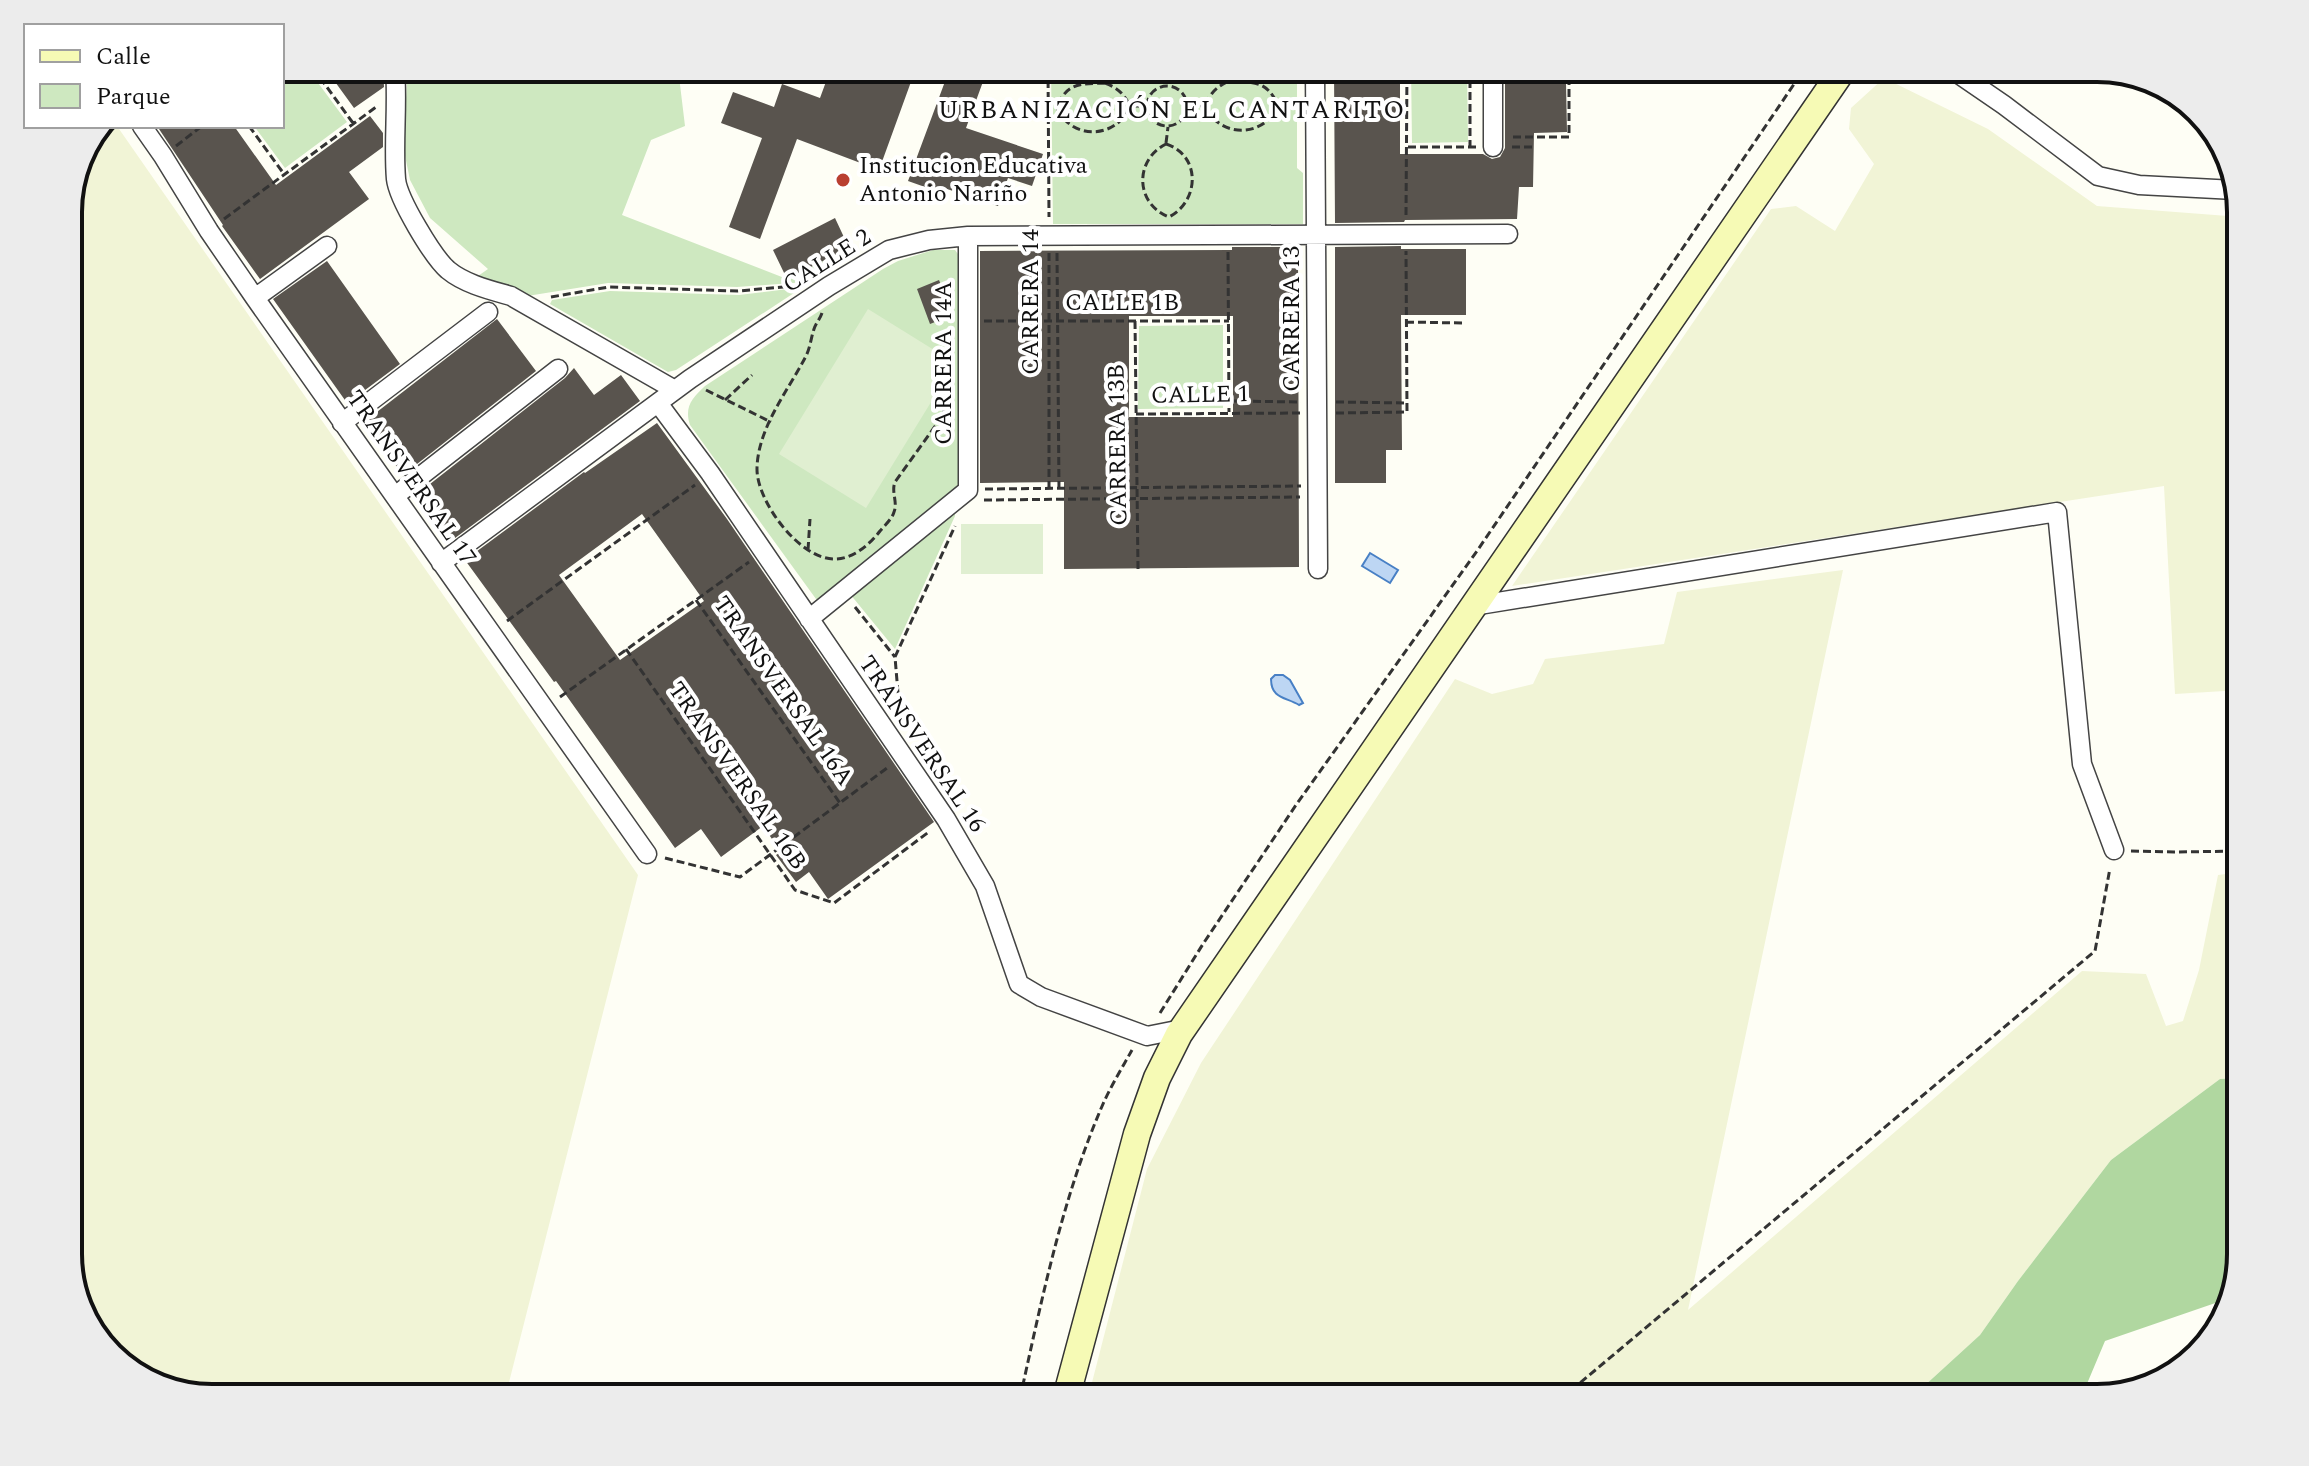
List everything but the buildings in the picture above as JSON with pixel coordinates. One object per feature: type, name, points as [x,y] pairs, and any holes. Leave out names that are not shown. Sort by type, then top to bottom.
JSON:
[{"type":"main road","points":[[1070,1384],[1134,1142],[1163,1065],[1182,1029],[1834,82]]},
{"type":"street","points":[[396,82],[396,183],[404,203],[439,259],[449,270],[485,288],[511,296],[675,390]]},
{"type":"street","name":"CARRERA 13","points":[[1315,82],[1318,569]]},
{"type":"street","points":[[1493,82],[1493,142]]},
{"type":"street","points":[[1970,82],[2098,176],[2139,185],[2224,189]]},
{"type":"street","name":"TRANSVERSAL 17","points":[[143,128],[255,298],[647,854]]},
{"type":"street","name":"CALLE 2","points":[[441,563],[693,377],[889,250],[929,240],[968,236],[1508,234]]},
{"type":"street","name":"CARRERA 14A","points":[[968,236],[968,490]]},
{"type":"street","points":[[255,298],[327,246]]},
{"type":"street","points":[[342,423],[488,312]]},
{"type":"street","points":[[395,496],[558,369]]},
{"type":"street","name":"TRANSVERSAL 16","points":[[658,403],[710,473],[946,819],[985,886],[1019,984],[1041,997],[1147,1036]]},
{"type":"street","points":[[809,619],[968,490]]},
{"type":"street","points":[[1473,606],[2057,512],[2082,764],[2114,850]]},
{"type":"street","points":[[1163,1065],[1147,1036],[1182,1029]]},
{"type":"path","points":[[323,82],[353,124]]},
{"type":"path","name":"CARRERA 14","points":[[1048,82],[1058,321],[1059,489]]},
{"type":"path","points":[[1227,82],[1253,82],[1264,86],[1273,94],[1278,105],[1266,124],[1255,129],[1229,129],[1219,125],[1210,117],[1205,106],[1217,87],[1227,82]]},
{"type":"path","points":[[1470,82],[1470,147]]},
{"type":"path","points":[[1406,147],[1470,147],[1493,142],[1569,137],[1569,82]]},
{"type":"path","points":[[1105,83],[1125,96],[1130,106],[1118,126],[1107,130],[1071,127],[1062,119],[1057,108],[1061,97],[1069,89],[1079,84],[1105,83]]},
{"type":"path","points":[[1167,85],[1181,91],[1188,105],[1183,119],[1168,127],[1152,120],[1147,106],[1153,92],[1167,85]]},
{"type":"path","points":[[209,231],[397,92]]},
{"type":"path","points":[[1188,105],[1205,106]]},
{"type":"path","points":[[1130,106],[1147,106]]},
{"type":"path","points":[[1049,108],[1057,108]]},
{"type":"path","points":[[1166,144],[1168,127]]},
{"type":"path","points":[[163,156],[199,128]]},
{"type":"path","points":[[250,128],[284,174]]},
{"type":"path","points":[[1493,142],[1536,147]]},
{"type":"path","points":[[1166,144],[1177,147],[1191,165],[1191,192],[1187,203],[1169,217],[1150,205],[1145,195],[1144,168],[1148,158],[1166,144]]},
{"type":"path","name":"CARRERA 14","points":[[1049,489],[1049,321],[1053,236]]},
{"type":"path","points":[[1228,236],[1229,412]]},
{"type":"path","points":[[550,297],[609,287],[738,291],[797,286],[822,291],[820,319],[809,351],[789,383],[760,445],[757,478],[773,516],[808,550],[824,558],[836,559],[858,552],[872,541],[894,513],[893,488],[898,477],[943,415],[957,385],[968,380]]},
{"type":"path","name":"CALLE 1B","points":[[968,321],[1229,321]]},
{"type":"path","name":"CARRERA 13B","points":[[1135,321],[1138,569]]},
{"type":"path","points":[[1406,322],[1463,323]]},
{"type":"path","points":[[725,400],[752,375]]},
{"type":"path","points":[[693,377],[697,386],[771,422]]},
{"type":"path","name":"CALLE 1","points":[[1136,414],[1407,412]]},
{"type":"path","points":[[490,633],[710,473]]},
{"type":"path","points":[[1136,488],[1318,492],[1136,499],[964,500],[968,490],[1136,488]]},
{"type":"path","points":[[808,550],[810,519]]},
{"type":"path","points":[[647,854],[740,877],[903,757],[895,657],[957,523]]},
{"type":"path","points":[[543,708],[763,551]]},
{"type":"path","points":[[844,592],[895,657]]},
{"type":"path","name":"TRANSVERSAL 16A","points":[[696,600],[840,803]]},
{"type":"path","name":"TRANSVERSAL 16B","points":[[626,649],[795,890],[834,903],[946,819]]},
{"type":"path","points":[[1579,1384],[2095,951],[2114,850],[2227,851]]},
{"type":"green space","points":[[284,82],[317,82],[347,122],[285,168],[255,128],[284,128]]},
{"type":"green space","points":[[407,82],[680,82],[685,126],[651,140],[622,215],[787,279],[849,248],[852,255],[806,282],[737,287],[608,283],[521,297],[478,276],[488,269],[430,218],[410,180],[403,146]]},
{"type":"green space","points":[[1051,82],[1297,82],[1297,168],[1303,173],[1303,224],[1053,224]]},
{"type":"green space","points":[[1411,82],[1467,82],[1468,142],[1412,143]]},
{"type":"green space","points":[[1880,82],[1892,82],[1988,129],[2097,206],[2227,216],[2227,691],[2175,694],[2164,486],[1512,586],[1771,209],[1796,206],[1835,231],[1874,164],[1849,129],[1851,108]]},
{"type":"green space","points":[[114,128],[118,128],[638,875],[509,1384],[195,1383],[147,1367],[120,1346],[95,1311],[82,1262],[82,204],[92,162]]},
{"type":"green space","points":[[933,250],[955,250],[963,280],[963,488],[822,599],[816,599],[690,425],[689,408],[705,386],[883,269]]},
{"type":"green space","points":[[788,289],[794,293],[676,370],[668,372],[550,304],[552,300],[610,291],[739,295]]},
{"type":"green space","points":[[868,309],[955,363],[866,508],[779,454]]},
{"type":"green space","points":[[1223,325],[1223,408],[1138,409],[1139,326]]},
{"type":"green space","points":[[955,509],[955,516],[895,649],[850,594]]},
{"type":"green space","points":[[961,524],[1043,524],[1043,574],[961,574]]},
{"type":"green space","points":[[1843,570],[1688,1310],[2082,971],[2146,974],[2166,1026],[2183,1021],[2199,970],[2218,875],[2227,874],[2227,1079],[2220,1079],[2111,1160],[1980,1335],[1926,1384],[1092,1384],[1147,1169],[1201,1063],[1455,679],[1492,694],[1533,684],[1545,659],[1664,644],[1677,592]]},
{"type":"green space","points":[[2220,1079],[2227,1079],[2227,1254],[2218,1302],[2105,1341],[2087,1384],[1926,1384],[1980,1335],[2111,1160]]},
{"type":"water","points":[[1370,553],[1398,570],[1390,583],[1362,566]]},
{"type":"water","points":[[1275,675],[1283,675],[1290,680],[1303,703],[1299,705],[1276,694],[1271,679]]},
{"type":"place","name":"Institucion Educativa Antonio Nariño","points":[[843,180]]},
{"type":"district","name":"URBANIZACIÓN EL CANTARITO","points":[[1172,110]]}]
